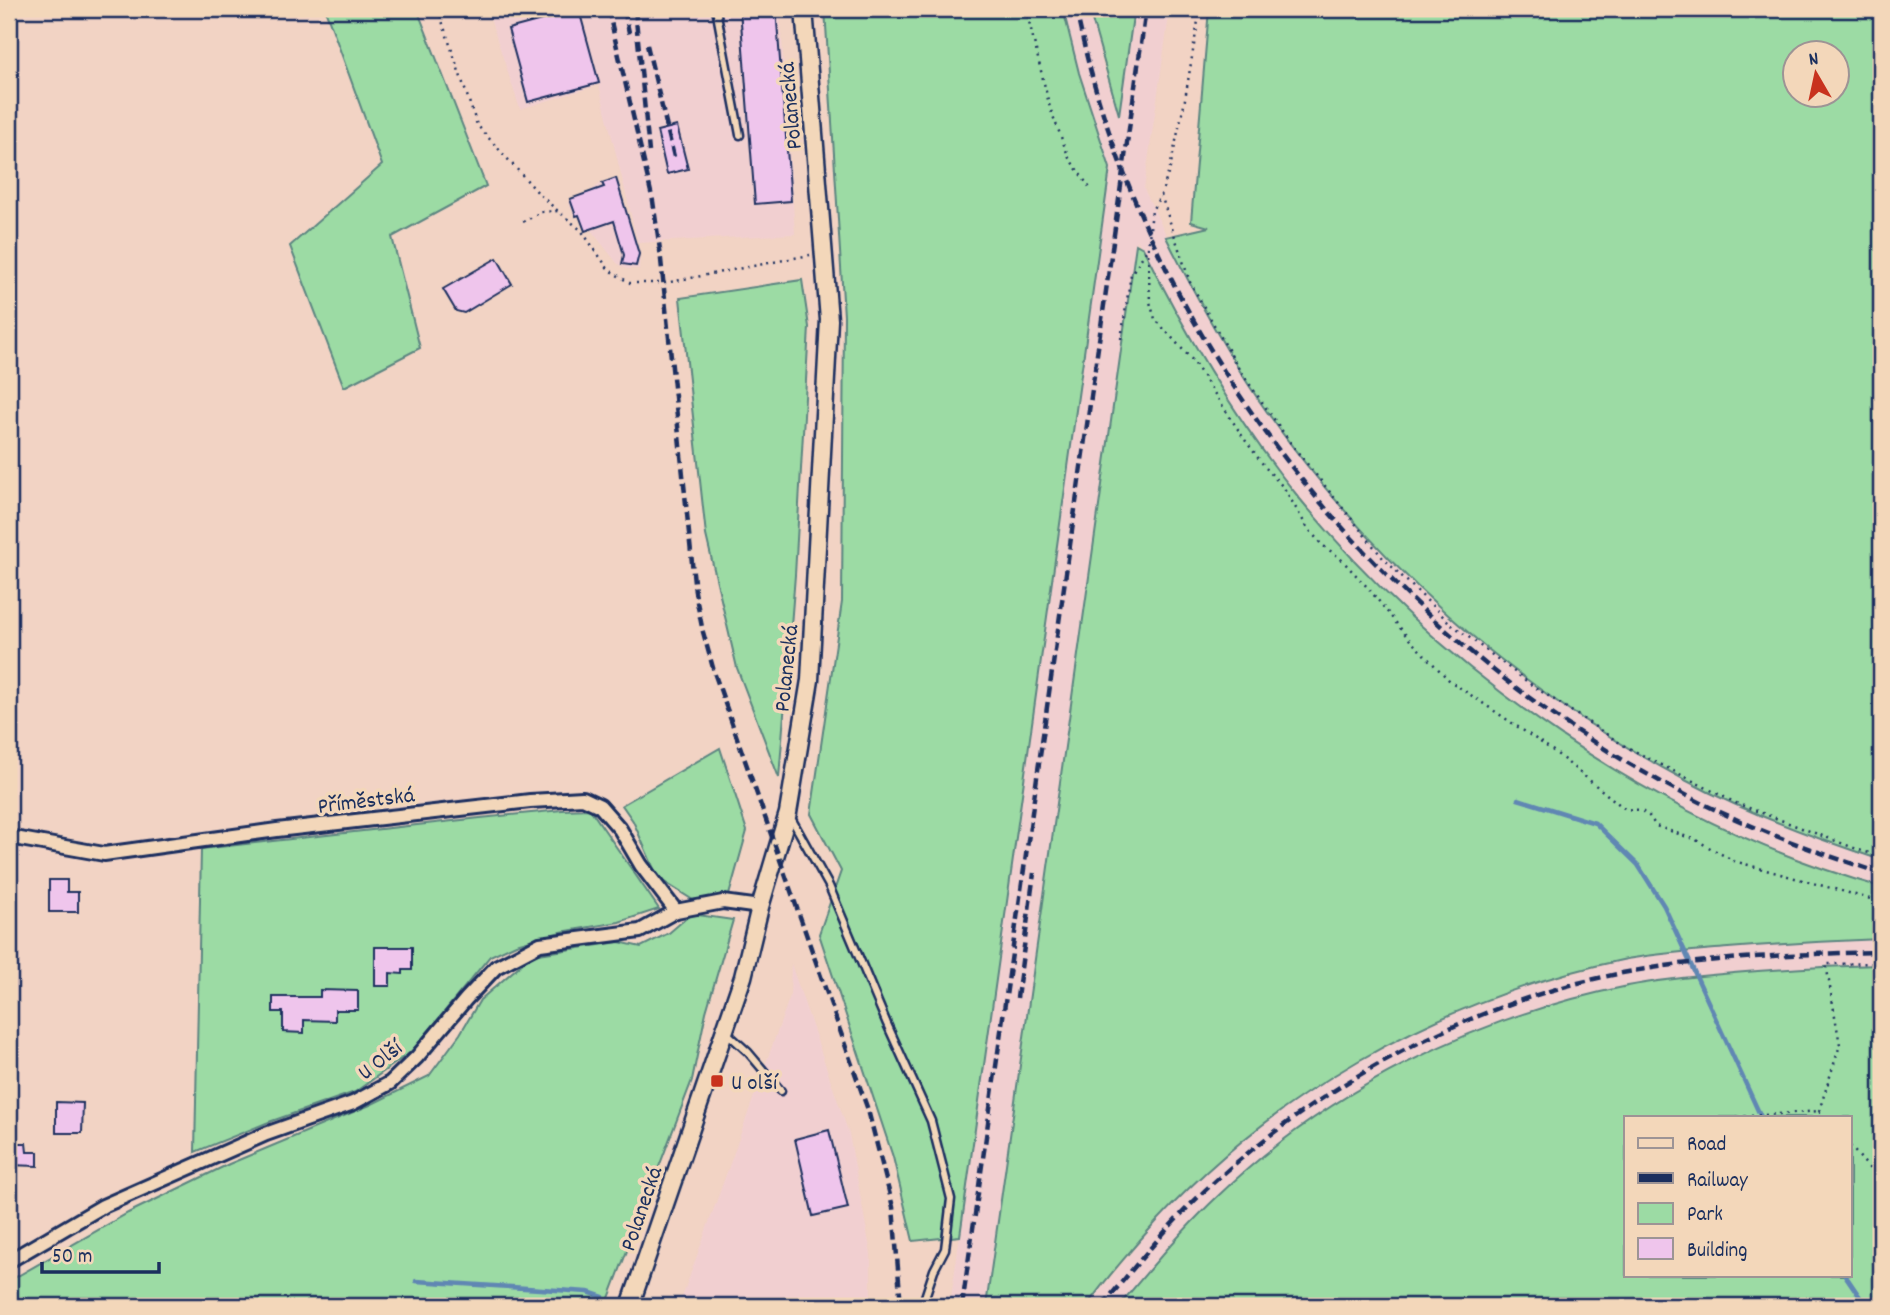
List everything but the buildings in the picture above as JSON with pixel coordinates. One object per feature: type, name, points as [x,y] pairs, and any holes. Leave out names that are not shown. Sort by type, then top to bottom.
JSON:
[{"type":"street","name":"Polanecká","points":[[630,1306],[743,977],[788,813],[810,680],[829,320],[804,9]]},
{"type":"street","name":"Příměstská","points":[[9,837],[104,854],[357,821],[530,801],[583,798],[600,806],[620,829],[641,865],[676,911]]},
{"type":"street","name":"U Olší","points":[[9,1261],[103,1206],[266,1133],[353,1104],[390,1083],[417,1058],[496,967],[540,944],[640,931],[676,911],[723,902],[760,908]]},
{"type":"lane","points":[[716,9],[740,135]]},
{"type":"lane","points":[[788,813],[829,886],[931,1121],[951,1199],[945,1249],[934,1270],[922,1306]]},
{"type":"lane","points":[[725,1031],[748,1052],[781,1091]]},
{"type":"path","points":[[439,9],[477,125],[541,196],[581,230],[609,270],[630,283],[677,281],[824,252]]},
{"type":"path","points":[[1026,9],[1050,108],[1069,159],[1092,191]]},
{"type":"path","points":[[1200,9],[1184,105],[1161,195],[1152,210],[1147,248],[1150,302],[1155,320],[1193,361],[1251,449],[1284,488],[1307,527],[1321,544],[1340,558],[1369,589],[1409,639],[1450,681],[1552,750],[1625,809],[1640,810],[1649,816],[1656,826],[1696,840],[1734,861],[1881,902]]},
{"type":"path","points":[[1161,195],[1190,282],[1239,369],[1292,445],[1383,558],[1450,623],[1534,686],[1623,745],[1736,803],[1881,856]]},
{"type":"path","points":[[523,222],[541,212],[558,211]]},
{"type":"path","points":[[1121,339],[1131,274],[1147,248]]},
{"type":"path","points":[[1819,1111],[1840,1045],[1826,964],[1881,962]]},
{"type":"path","points":[[1751,1116],[1819,1111],[1824,1116]]},
{"type":"path","points":[[1852,1148],[1881,1182]]},
{"type":"shaded area","points":[[487,9],[780,9],[795,234],[638,243],[599,85],[520,109]]},
{"type":"shaded area","points":[[1063,9],[1089,9],[1103,66],[1119,113],[1134,9],[1170,9],[1144,189],[1200,305],[1233,360],[1293,447],[1352,519],[1420,591],[1545,692],[1584,719],[1685,780],[1781,824],[1881,860],[1881,887],[1771,848],[1673,803],[1570,741],[1487,681],[1437,640],[1402,609],[1333,536],[1272,463],[1211,374],[1177,317],[1137,239],[986,1306],[950,1306],[1110,168],[1079,73]]},
{"type":"shaded area","points":[[617,179],[640,254],[639,269],[626,269],[617,263],[591,230],[586,232],[581,217],[575,217],[568,201],[583,196],[603,182]]},
{"type":"shaded area","points":[[1881,939],[1881,965],[1679,978],[1628,986],[1529,1012],[1440,1047],[1349,1096],[1260,1160],[1220,1194],[1181,1233],[1119,1306],[1087,1306],[1162,1215],[1202,1175],[1244,1140],[1336,1074],[1429,1024],[1521,988],[1623,960],[1675,952],[1800,942]]},
{"type":"shaded area","points":[[791,964],[849,1134],[871,1254],[871,1306],[679,1306],[790,996]]},
{"type":"green space","points":[[325,9],[417,9],[486,186],[392,237],[420,348],[344,387],[290,246],[382,165]]},
{"type":"green space","points":[[825,9],[1063,9],[1079,73],[1110,168],[960,1236],[913,1241],[893,1157],[819,934],[841,871],[811,814],[842,602],[844,316]]},
{"type":"green space","points":[[1089,9],[1134,9],[1119,115]]},
{"type":"green space","points":[[1209,9],[1881,9],[1881,860],[1781,824],[1685,780],[1562,705],[1504,662],[1448,615],[1346,513],[1300,457],[1245,379],[1209,320],[1166,237],[1209,227],[1191,222]]},
{"type":"green space","points":[[1136,244],[1143,248],[1214,378],[1277,470],[1358,564],[1421,626],[1490,683],[1562,736],[1638,783],[1717,825],[1798,860],[1881,887],[1881,939],[1747,947],[1622,960],[1553,977],[1486,1000],[1421,1028],[1358,1061],[1298,1099],[1242,1141],[1189,1189],[1140,1240],[1087,1306],[986,1306]]},
{"type":"green space","points":[[802,280],[809,327],[795,575],[779,778],[737,668],[706,535],[680,298]]},
{"type":"green space","points":[[720,748],[747,831],[729,895],[693,900],[658,878],[633,821],[622,805]]},
{"type":"green space","points":[[590,809],[659,909],[619,922],[561,932],[516,944],[490,956],[412,1051],[355,1092],[269,1122],[195,1152],[201,849],[480,818]]},
{"type":"green space","points":[[691,914],[733,920],[706,1012],[692,1080],[606,1306],[9,1306],[9,1281],[128,1213],[229,1164],[370,1105],[429,1076],[460,1034],[480,1000],[532,955],[619,942],[641,947],[669,933]]},
{"type":"green space","points":[[1881,965],[1881,1306],[1119,1306],[1192,1222],[1261,1157],[1357,1090],[1408,1062],[1461,1037],[1572,999],[1680,978]]},
{"type":"waterway","points":[[1518,799],[1595,823],[1638,865],[1664,906],[1761,1116]]},
{"type":"waterway","points":[[1846,1276],[1866,1306]]},
{"type":"waterway","points":[[416,1281],[588,1292],[603,1297]]},
{"type":"railway","points":[[608,9],[653,201],[695,592],[703,632],[715,675],[868,1110],[893,1207],[901,1306]]},
{"type":"railway","points":[[624,9],[630,37]]},
{"type":"railway","points":[[635,9],[649,152]]},
{"type":"railway","points":[[1076,9],[1109,132],[1157,249],[1218,362],[1291,466],[1376,563],[1469,651],[1571,727],[1680,792],[1729,816],[1804,847],[1881,873]]},
{"type":"railway","points":[[962,1306],[1146,9]]},
{"type":"railway","points":[[647,45],[675,161]]},
{"type":"railway","points":[[1017,998],[1034,873]]},
{"type":"railway","points":[[1102,1306],[1182,1213],[1256,1146],[1353,1079],[1459,1024],[1514,1002],[1628,972],[1722,960],[1881,952]]},
{"type":"place","name":"U olší","points":[[717,1081]]}]
